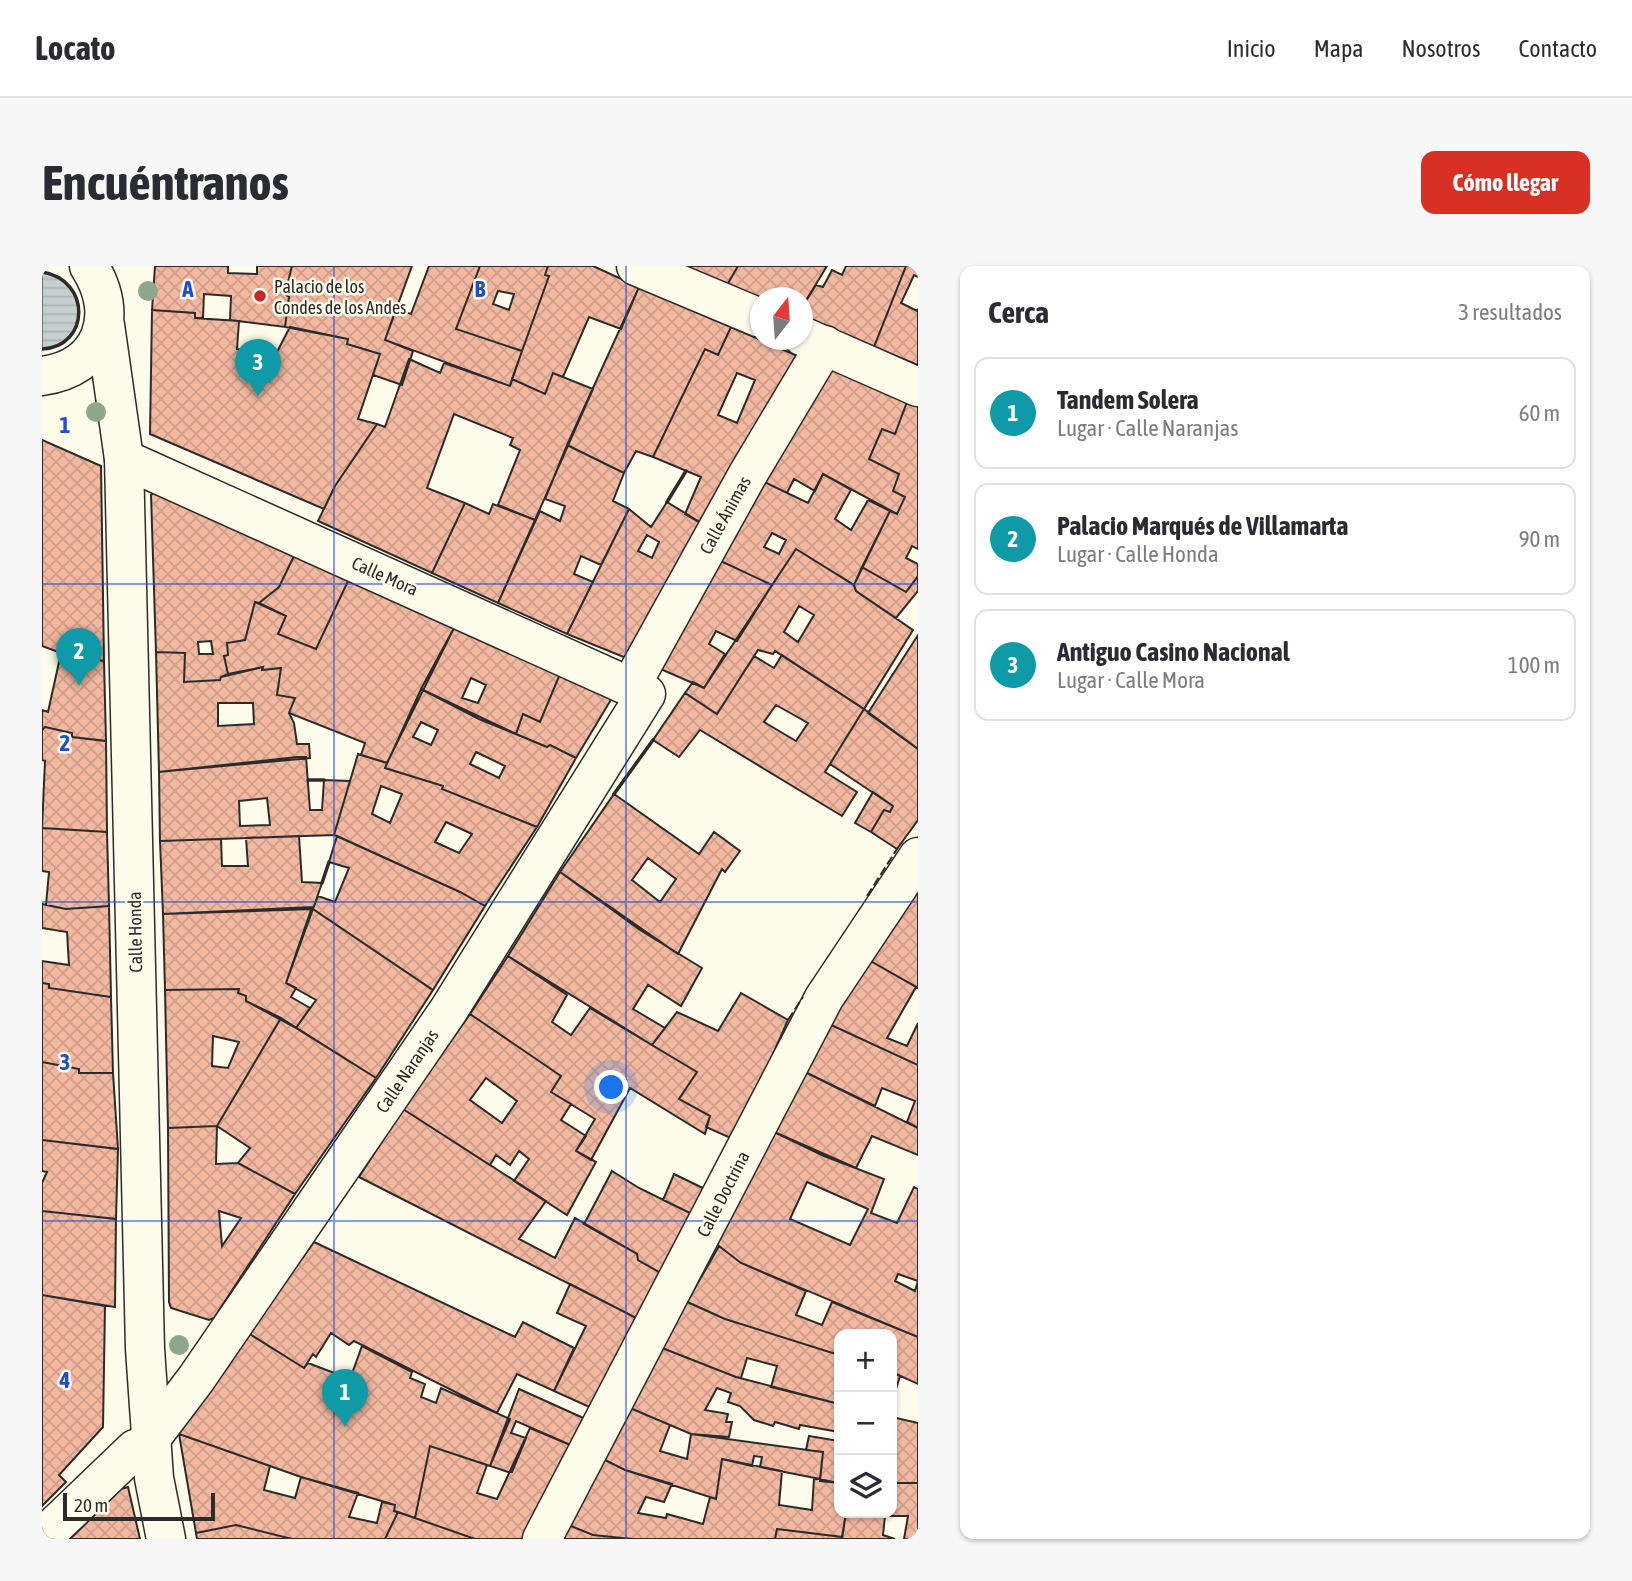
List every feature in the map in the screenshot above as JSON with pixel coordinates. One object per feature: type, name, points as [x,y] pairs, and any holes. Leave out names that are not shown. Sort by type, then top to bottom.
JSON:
[{"type":"street","points":[[89,266],[100,282],[105,314]]},
{"type":"street","points":[[42,376],[61,373],[80,363],[96,346],[105,314],[106,266]]},
{"type":"street","points":[[636,266],[750,313]]},
{"type":"street","name":"Calle Honda","points":[[105,314],[124,459],[145,1349],[143,1443],[155,1478],[166,1539]]},
{"type":"street","points":[[814,341],[918,387]]},
{"type":"street","name":"Calle Ánimas","points":[[638,690],[814,341]]},
{"type":"street","name":"Calle Mora","points":[[124,459],[638,690]]},
{"type":"street","name":"Calle Naranjas","points":[[42,1538],[143,1443],[196,1379],[448,1011],[638,690]]},
{"type":"street","name":"Calle Doctrina","points":[[542,1539],[824,998],[918,857]]},
{"type":"shaded area","points":[[42,272],[58,277],[70,287],[77,299],[79,312],[76,326],[69,337],[58,345],[42,349]]},
{"type":"building","name":"Palacio de los Condes de los Andes","points":[[155,266],[228,266],[228,273],[257,274],[257,266],[292,266],[285,294],[289,297],[285,327],[230,320],[231,296],[204,294],[203,318],[195,318],[195,313],[152,310]]},
{"type":"building","points":[[292,266],[412,266],[385,340],[413,351],[402,385],[373,375],[380,354],[347,344],[348,339],[285,327],[289,297],[285,294]]},
{"type":"building","points":[[429,266],[480,266],[456,329],[522,351],[510,386],[385,340],[396,309],[411,314]]},
{"type":"building","points":[[480,266],[548,266],[545,275],[549,276],[522,351],[456,329]],"holes":[[[498,291],[514,294],[509,310],[493,304]]]},
{"type":"building","points":[[548,266],[593,266],[639,287],[621,329],[589,317],[563,377],[553,373],[545,394],[512,379],[549,276],[545,275]]},
{"type":"building","points":[[682,266],[738,266],[727,285]]},
{"type":"building","points":[[738,266],[827,266],[813,289],[750,287],[750,294],[727,285]]},
{"type":"building","points":[[846,266],[906,266],[874,347],[813,322],[813,290],[816,285],[823,287],[832,270],[842,275]]},
{"type":"building","points":[[906,266],[918,266],[918,277],[914,275],[901,303],[917,311],[918,309],[918,365],[874,347]]},
{"type":"building","points":[[639,287],[731,327],[718,355],[705,349],[653,457],[636,451],[624,473],[567,445]]},
{"type":"building","points":[[152,310],[195,313],[195,318],[239,321],[237,349],[277,352],[290,327],[348,339],[347,344],[380,354],[358,419],[377,424],[335,486],[324,509],[150,434]]},
{"type":"building","points":[[731,327],[750,335],[750,350],[784,350],[809,361],[711,529],[685,514],[701,477],[653,457],[705,349],[718,355]],"holes":[[[737,373],[755,380],[737,423],[718,415]]]},
{"type":"building","points":[[409,359],[440,373],[444,363],[510,386],[512,379],[545,394],[553,373],[593,389],[535,520],[498,505],[520,450],[510,445],[513,438],[454,414],[427,488],[465,503],[432,573],[318,521],[335,486],[377,424],[385,427]]},
{"type":"building","points":[[821,363],[907,402],[895,434],[882,429],[869,459],[899,474],[893,491],[905,497],[897,514],[823,474],[815,491],[794,479],[787,493],[752,476]]},
{"type":"building","points":[[907,402],[918,406],[918,549],[912,546],[906,558],[918,564],[918,576],[906,592],[862,567],[890,511],[897,514],[905,497],[893,491],[899,474],[869,459],[882,429],[895,434]]},
{"type":"building","points":[[42,440],[101,466],[104,661],[61,653],[42,646]]},
{"type":"building","points":[[567,445],[624,473],[613,501],[629,509],[601,565],[581,556],[574,574],[593,582],[567,634],[498,603],[540,511],[560,521],[565,506],[545,499]]},
{"type":"building","points":[[823,474],[851,490],[835,519],[851,530],[868,500],[890,511],[854,585],[796,549],[772,585],[710,556],[752,476],[808,503]],"holes":[[[772,533],[786,540],[779,554],[764,547]]]},
{"type":"building","points":[[155,492],[295,554],[279,587],[259,603],[255,602],[245,640],[227,643],[228,655],[224,656],[228,674],[220,680],[184,682],[185,653],[156,652],[151,495]],"holes":[[[211,641],[213,654],[199,654],[198,642]]]},
{"type":"building","points":[[667,502],[711,529],[636,662],[567,634],[629,509],[651,527]],"holes":[[[647,535],[659,542],[652,558],[638,551]]]},
{"type":"building","points":[[465,503],[489,514],[493,504],[535,520],[498,603],[432,573]]},
{"type":"building","points":[[796,549],[854,585],[856,591],[913,630],[864,709],[775,651],[773,654],[758,650],[717,714],[685,693],[693,682],[704,688]],"holes":[[[799,606],[814,615],[798,642],[784,632]]]},
{"type":"building","points":[[295,554],[349,579],[316,649],[278,634],[286,616],[259,603],[279,587]]},
{"type":"building","points":[[710,556],[772,585],[737,641],[716,631],[709,644],[725,654],[704,688],[649,664]]},
{"type":"building","points":[[862,567],[906,592],[918,576],[918,591],[896,618],[856,591],[854,585]]},
{"type":"building","points":[[349,579],[455,626],[387,763],[361,755],[365,743],[289,713],[295,698],[277,695],[281,668],[262,670],[263,667],[228,674],[224,656],[228,655],[227,643],[245,640],[255,602],[286,616],[278,634],[316,649]]},
{"type":"building","points":[[455,626],[560,674],[540,722],[523,714],[516,734],[421,689]],"holes":[[[471,678],[486,685],[478,703],[462,698]]]},
{"type":"building","points":[[918,635],[918,749],[868,713]]},
{"type":"building","points":[[156,652],[185,653],[184,682],[220,680],[221,677],[263,667],[262,670],[281,668],[277,695],[295,698],[289,713],[294,723],[297,744],[309,744],[310,758],[159,772]],"holes":[[[218,703],[253,703],[254,724],[218,726]]]},
{"type":"building","points":[[61,653],[104,661],[106,741],[72,737],[72,733],[45,727],[42,730],[42,710],[48,712]]},
{"type":"building","points":[[782,655],[864,709],[825,772],[857,792],[842,816],[700,730],[679,757],[653,740],[685,693],[717,714],[754,656],[774,668]],"holes":[[[776,705],[808,723],[796,741],[764,722]]]},
{"type":"building","points":[[560,674],[612,698],[576,758],[550,745],[547,747],[516,734],[523,714],[540,722]]},
{"type":"building","points":[[421,689],[479,719],[547,747],[550,745],[576,758],[537,827],[442,789],[443,786],[385,768]],"holes":[[[421,722],[438,730],[431,745],[413,737]],[[476,752],[505,766],[499,778],[470,764]]]},
{"type":"building","points":[[864,709],[918,749],[918,820],[897,849],[871,832],[884,810],[890,812],[893,806],[830,764]]},
{"type":"building","points":[[45,727],[72,733],[72,737],[106,741],[107,832],[42,828],[45,761],[42,760],[42,730]]},
{"type":"building","points":[[358,754],[387,763],[385,768],[443,786],[442,789],[537,827],[485,906],[334,835]],"holes":[[[381,786],[402,794],[390,823],[372,814]],[[446,822],[472,834],[459,853],[435,842]]]},
{"type":"building","points":[[306,757],[310,810],[322,810],[324,780],[350,781],[334,835],[160,841],[159,772]],"holes":[[[267,798],[270,825],[240,826],[239,801]]]},
{"type":"building","points":[[873,792],[893,806],[890,812],[884,810],[871,832],[855,823]]},
{"type":"building","points":[[614,794],[699,854],[714,832],[740,851],[725,872],[722,869],[678,954],[560,872]],"holes":[[[648,858],[676,879],[660,902],[632,880]]]},
{"type":"building","points":[[42,828],[107,832],[109,906],[66,909],[46,905],[49,872],[42,871]]},
{"type":"building","points":[[299,836],[302,882],[322,883],[313,909],[163,914],[160,841],[221,839],[222,866],[248,866],[246,838]]},
{"type":"building","points":[[337,836],[485,906],[433,990],[313,909],[318,896],[335,902],[349,868],[329,862]]},
{"type":"building","points":[[560,872],[640,930],[702,968],[681,1006],[648,985],[633,1009],[665,1028],[652,1045],[508,956]]},
{"type":"building","points":[[918,881],[918,988],[867,959]]},
{"type":"building","points":[[42,904],[66,909],[109,906],[111,997],[49,988],[49,984],[42,983],[42,961],[69,965],[67,932],[42,928]]},
{"type":"building","points":[[312,907],[286,983],[296,988],[291,997],[310,1008],[296,1028],[246,1001],[246,996],[238,993],[239,989],[165,990],[163,914]]},
{"type":"building","points":[[313,909],[433,990],[376,1078],[296,1028],[316,1000],[286,983]]},
{"type":"building","points":[[508,956],[567,995],[552,1022],[571,1035],[590,1008],[697,1072],[679,1099],[710,1116],[705,1134],[630,1088],[591,1160],[576,1151],[595,1119],[551,1092],[561,1076],[470,1014]]},
{"type":"building","points":[[867,959],[916,987],[887,1038],[907,1046],[918,1023],[918,1065],[829,1024]]},
{"type":"building","points":[[42,983],[49,984],[49,988],[111,997],[113,1073],[79,1073],[79,1069],[42,1062]]},
{"type":"building","points":[[239,989],[238,993],[246,996],[246,1001],[281,1018],[217,1126],[168,1128],[165,990]],"holes":[[[213,1036],[239,1042],[228,1068],[212,1066]]]},
{"type":"building","points":[[741,993],[788,1020],[735,1140],[706,1127],[710,1116],[679,1099],[697,1072],[652,1045],[677,1012],[718,1031]]},
{"type":"building","points":[[470,1014],[561,1076],[551,1092],[571,1104],[561,1120],[586,1136],[576,1151],[596,1162],[567,1215],[514,1181],[529,1159],[519,1151],[510,1165],[496,1155],[490,1165],[403,1109]],"holes":[[[486,1078],[517,1101],[502,1123],[470,1100]]]},
{"type":"building","points":[[281,1018],[376,1078],[295,1194],[238,1163],[250,1148],[217,1126]]},
{"type":"building","points":[[829,1024],[918,1065],[918,1128],[907,1122],[915,1101],[882,1088],[875,1106],[803,1071]]},
{"type":"building","points":[[42,1062],[79,1069],[79,1073],[113,1073],[118,1149],[42,1140]]},
{"type":"building","points":[[803,1071],[918,1128],[918,1155],[872,1136],[856,1168],[772,1131]]},
{"type":"building","points":[[403,1109],[546,1201],[519,1239],[555,1258],[575,1218],[637,1254],[638,1260],[666,1276],[642,1321],[359,1177]]},
{"type":"building","points":[[217,1126],[216,1164],[238,1163],[295,1194],[214,1318],[209,1320],[171,1308],[169,1302],[168,1128]],"holes":[[[219,1211],[241,1218],[222,1246]]]},
{"type":"building","points":[[772,1131],[824,1156],[884,1179],[871,1213],[897,1223],[914,1187],[918,1189],[918,1281],[918,1337],[741,1263],[715,1243]],"holes":[[[807,1182],[868,1209],[850,1245],[790,1219]],[[898,1274],[918,1281],[915,1291],[895,1281]]]},
{"type":"building","points":[[42,1140],[118,1149],[116,1219],[42,1211],[42,1183],[47,1172],[42,1171]]},
{"type":"building","points":[[612,1171],[639,1188],[698,1217],[666,1276],[638,1260],[637,1254],[584,1224]]},
{"type":"building","points":[[674,1174],[711,1192],[698,1217],[663,1200]]},
{"type":"building","points":[[42,1211],[116,1219],[115,1307],[42,1295]]},
{"type":"building","points":[[314,1242],[515,1337],[523,1322],[574,1348],[554,1391],[517,1374],[497,1413],[354,1341],[349,1345],[331,1333],[316,1357],[313,1354],[304,1368],[248,1333]]},
{"type":"building","points":[[719,1246],[741,1263],[806,1291],[796,1315],[822,1325],[832,1302],[918,1337],[918,1384],[897,1374],[897,1329],[834,1329],[834,1353],[725,1319],[687,1302]]},
{"type":"building","points":[[570,1284],[642,1321],[596,1410],[554,1391],[586,1326],[557,1313]]},
{"type":"building","points":[[42,1295],[105,1306],[103,1427],[59,1475],[66,1482],[42,1506]]},
{"type":"building","points":[[683,1300],[725,1319],[834,1353],[834,1403],[771,1387],[777,1366],[747,1358],[741,1378],[657,1346]]},
{"type":"building","points":[[248,1333],[304,1368],[308,1363],[350,1379],[362,1346],[412,1372],[410,1378],[425,1384],[421,1397],[436,1403],[441,1388],[510,1419],[490,1466],[430,1446],[415,1518],[394,1511],[395,1505],[301,1477],[179,1434]]},
{"type":"building","points":[[657,1346],[736,1377],[834,1403],[834,1431],[800,1425],[799,1429],[775,1422],[773,1426],[754,1420],[740,1406],[728,1402],[731,1393],[717,1388],[705,1410],[728,1414],[726,1422],[732,1422],[729,1437],[691,1434],[623,1405]]},
{"type":"building","points":[[519,1389],[590,1421],[575,1447],[516,1421],[511,1433],[526,1438],[512,1472],[508,1472],[490,1466]]},
{"type":"building","points":[[623,1405],[670,1425],[660,1451],[687,1459],[691,1434],[823,1452],[820,1479],[760,1467],[762,1457],[754,1456],[752,1466],[722,1459],[716,1499],[625,1470],[597,1456]]},
{"type":"building","points":[[897,1418],[918,1423],[918,1483],[897,1483]]},
{"type":"building","points":[[530,1428],[575,1447],[528,1539],[475,1539],[415,1518],[430,1446],[487,1465],[477,1493],[497,1499]]},
{"type":"building","points":[[179,1434],[270,1466],[264,1490],[295,1498],[301,1477],[358,1493],[349,1517],[377,1523],[382,1502],[395,1505],[394,1511],[398,1512],[385,1539],[292,1539],[236,1525],[196,1533]]},
{"type":"building","points":[[809,1436],[834,1440],[834,1482],[820,1481],[823,1452],[806,1450]]},
{"type":"building","points":[[597,1456],[625,1470],[672,1484],[664,1502],[646,1497],[638,1513],[666,1518],[667,1514],[703,1524],[710,1497],[716,1499],[722,1459],[782,1471],[779,1505],[812,1510],[814,1478],[834,1482],[834,1518],[845,1518],[842,1537],[777,1529],[775,1539],[632,1539],[593,1535],[561,1522]]},
{"type":"building","points":[[897,1483],[918,1483],[918,1539],[904,1539],[908,1516],[897,1516]]},
{"type":"building","points":[[128,1487],[140,1539],[70,1539],[121,1489]]},
{"type":"building","points":[[398,1512],[415,1518],[475,1539],[385,1539]]},
{"type":"building","points":[[845,1518],[885,1518],[883,1535],[895,1539],[842,1539]]},
{"type":"building","points":[[561,1522],[593,1535],[632,1539],[552,1539]]},
{"type":"building","points":[[236,1525],[292,1539],[197,1539],[196,1533]]},
{"type":"building","points":[[777,1529],[842,1537],[842,1539],[775,1539]]},
{"type":"fence","points":[[867,896],[897,849]]},
{"type":"fence","points":[[788,1020],[803,997]]},
{"type":"wall","points":[[42,272],[58,278],[70,287],[77,299],[79,313],[76,326],[69,337],[58,345],[42,349]]},
{"type":"wall","points":[[667,502],[686,471]]},
{"type":"wall","points":[[614,794],[653,740]]},
{"type":"wall","points":[[308,780],[324,780]]},
{"type":"wall","points":[[322,883],[329,862]]},
{"type":"place","name":"Palacio de los Condes de los Andes","points":[[260,296]]},
{"type":"place","name":"Antiguo Casino Nacional","points":[[258,397]]},
{"type":"place","name":"Palacio Marqués de Villamarta","points":[[79,686]]},
{"type":"place","name":"Tandem Solera","points":[[345,1427]]}]
